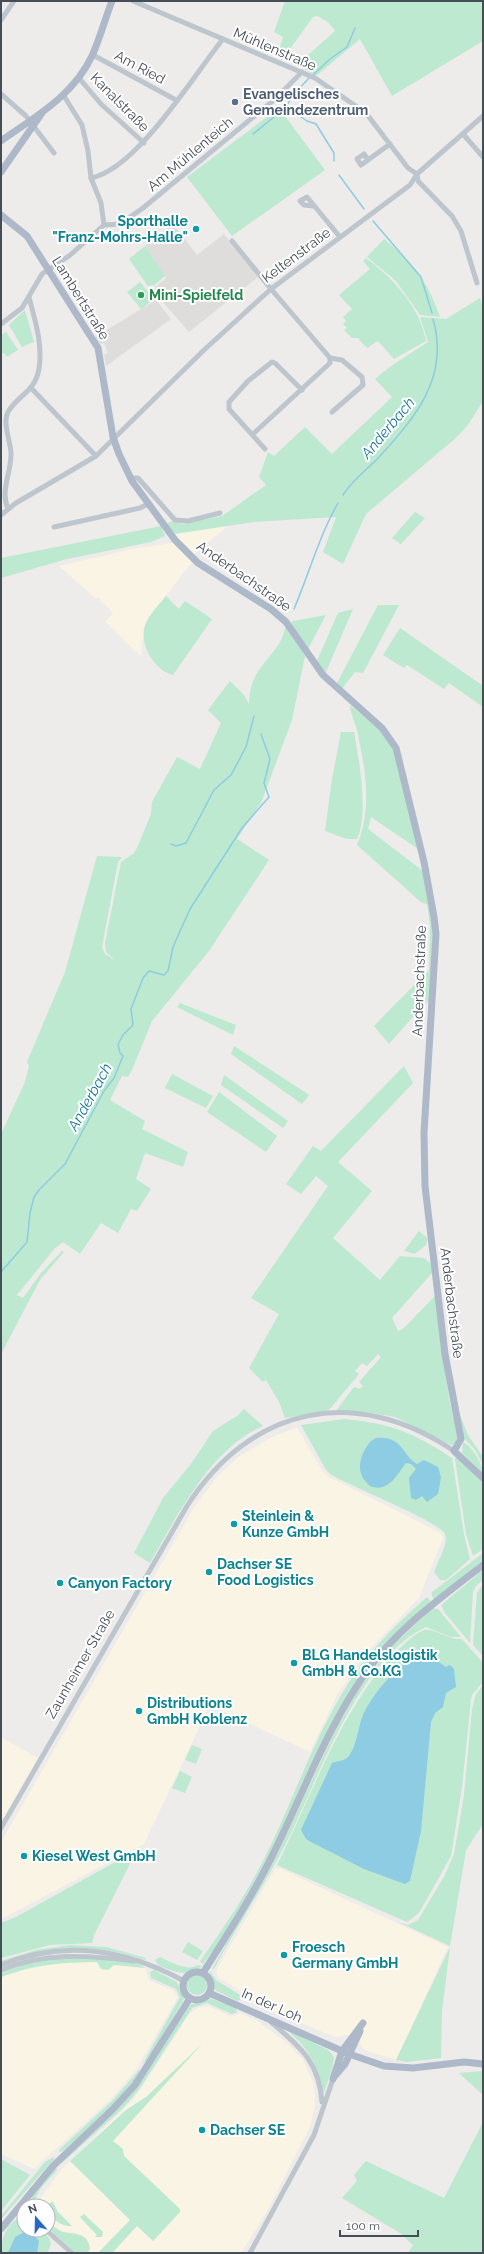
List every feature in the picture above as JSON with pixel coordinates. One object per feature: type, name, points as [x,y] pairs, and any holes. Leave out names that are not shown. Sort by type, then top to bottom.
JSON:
[{"type":"main road","points":[[1,172],[31,124],[42,112],[64,96],[79,78],[93,55],[112,1]]},
{"type":"main road","points":[[1,141],[31,124]]},
{"type":"main road","name":"Lambertstraße","points":[[1,215],[27,236],[98,348],[113,437],[130,478],[175,540]]},
{"type":"main road","name":"Anderbachstraße","points":[[175,540],[198,563],[271,609],[286,622],[323,675],[388,736],[400,761],[424,862],[436,934],[424,1133],[425,1186],[445,1354],[461,1439],[454,1451]]},
{"type":"main road","name":"Zaunheimer Straße","points":[[454,1451],[483,1478]]},
{"type":"main road","points":[[203,1973],[262,1877],[332,1732],[350,1698],[368,1670],[413,1622],[483,1565]]},
{"type":"main road","points":[[192,1973],[203,1973],[210,1982],[209,1993],[202,1998],[190,1998],[184,1991],[184,1981],[192,1973]]},
{"type":"main road","name":"In der Loh","points":[[209,1993],[349,2054],[394,2068],[464,2062],[483,2064]]},
{"type":"main road","points":[[28,2198],[53,2166],[131,2090],[190,1998]]},
{"type":"main road","points":[[363,2023],[349,2054],[333,2079],[342,2051],[363,2023]]},
{"type":"main road","points":[[1,2229],[16,2212]]},
{"type":"street","points":[[1,20],[14,1]]},
{"type":"street","name":"Mühlenstraße","points":[[133,1],[305,73],[358,106],[408,168],[417,174],[418,181],[452,216],[461,231],[477,283]]},
{"type":"street","points":[[91,178],[103,174],[144,143],[222,39]]},
{"type":"street","name":"Am Ried","points":[[93,55],[176,100]]},
{"type":"street","name":"Am Mühlenteich","points":[[104,225],[120,224],[143,208],[305,73]]},
{"type":"street","name":"Kanalstraße","points":[[79,78],[101,104],[144,143]]},
{"type":"street","points":[[1,94],[41,134],[54,153]]},
{"type":"street","points":[[1,324],[22,308],[42,274],[69,256],[104,225],[101,203],[91,178],[88,151],[82,125],[64,96]]},
{"type":"street","name":"Keltenstraße","points":[[1,515],[8,509],[96,456],[113,437],[270,289],[410,185],[417,174],[483,116]]},
{"type":"street","points":[[463,134],[483,156]]},
{"type":"street","points":[[368,160],[390,144]]},
{"type":"street","points":[[313,206],[340,237]]},
{"type":"street","points":[[232,241],[270,289],[330,358],[342,360],[362,377],[363,384],[332,412]]},
{"type":"street","points":[[8,509],[3,503],[1,493],[11,454],[4,417],[11,408],[32,388],[38,376],[41,346],[29,297]]},
{"type":"street","points":[[253,434],[330,363],[330,358]]},
{"type":"street","points":[[265,448],[228,405],[248,381],[272,362],[275,363],[302,390]]},
{"type":"street","points":[[32,388],[96,456]]},
{"type":"street","points":[[130,478],[138,478],[175,520],[184,522],[220,513]]},
{"type":"street","points":[[54,527],[140,508],[148,504]]},
{"type":"street","name":"Zaunheimer Straße","points":[[1,1828],[187,1506],[204,1480],[225,1458],[252,1437],[278,1424],[314,1415],[349,1413],[381,1417],[408,1425],[424,1432],[454,1451]]},
{"type":"street","points":[[1,1965],[42,1953],[77,1950],[116,1954],[141,1962],[184,1981]]},
{"type":"street","points":[[1,1970],[33,1960],[61,1956],[88,1956],[141,1962]]},
{"type":"street","points":[[264,2016],[296,2044],[313,2064],[320,2084],[322,2107]]},
{"type":"street","points":[[250,2253],[309,2145],[318,2126],[322,2107],[333,2079]]},
{"type":"street","points":[[55,2238],[72,2253]]},
{"type":"shaded area","points":[[173,224],[197,255],[224,234],[258,277],[189,332],[153,291],[155,287],[166,278],[145,246]]},
{"type":"shaded area","points":[[156,300],[171,319],[106,366],[104,355],[108,353],[104,343],[100,344],[95,337]]},
{"type":"shaded area","points":[[228,526],[193,555],[174,534]]},
{"type":"shaded area","points":[[173,543],[192,562],[146,622],[145,639],[142,639],[141,656],[105,622],[113,613],[98,597],[96,599],[59,566],[132,549]]},
{"type":"shaded area","points":[[297,1427],[323,1472],[329,1477],[441,1533],[443,1538],[419,1598],[364,1655],[336,1697],[310,1752],[210,1705],[144,1844],[1,1919],[1,1842],[193,1509],[216,1478],[238,1457],[270,1438]]},
{"type":"shaded area","points":[[1,1737],[38,1758],[1,1823]]},
{"type":"shaded area","points":[[279,1868],[448,1947],[396,2060],[364,2050],[359,2043],[349,2035],[335,2037],[245,2000],[241,1992],[218,1977],[216,1971],[219,1965],[275,1869]]},
{"type":"shaded area","points":[[66,1962],[97,1962],[145,1968],[149,1980],[174,1991],[178,1997],[136,2070],[109,2101],[34,2169],[1,2154],[1,1977],[39,1965]]},
{"type":"shaded area","points":[[209,2006],[232,2017],[240,2013],[256,2020],[286,2042],[304,2061],[314,2085],[315,2104],[311,2125],[265,2215],[241,2253],[87,2253],[90,2249],[77,2233],[63,2232],[56,2227],[56,2198],[41,2198],[61,2170],[134,2099],[190,2013],[198,2008]]},
{"type":"green space","points":[[285,1],[483,1],[483,41],[392,96],[360,39],[316,76],[297,65],[335,31],[328,22],[317,16],[313,17],[282,60],[277,57],[283,37],[274,32]]},
{"type":"green space","points":[[279,108],[325,170],[232,236],[187,177]]},
{"type":"green space","points":[[384,239],[411,264],[418,273],[430,293],[440,317],[420,315],[396,281],[367,257]]},
{"type":"green space","points":[[145,246],[165,276],[154,285],[148,286],[129,259]]},
{"type":"green space","points":[[366,258],[386,275],[404,294],[418,316],[423,328],[426,341],[394,359],[378,341],[367,348],[358,338],[352,338],[344,330],[347,328],[343,324],[346,321],[343,317],[352,309],[339,295],[370,269],[363,261]]},
{"type":"green space","name":"Mini-Spielfeld","points":[[140,282],[154,299],[141,309],[127,292]]},
{"type":"green space","points":[[480,298],[483,309],[483,401],[468,425],[457,437],[366,514],[343,564],[323,552],[336,517],[254,522],[174,534],[166,524],[173,521],[183,524],[222,516],[266,485],[259,477],[268,452],[274,456],[305,427],[332,454],[392,397],[375,379],[391,366],[428,342],[420,317],[446,319]]},
{"type":"green space","points":[[25,310],[34,342],[22,347],[9,325]]},
{"type":"green space","points":[[6,332],[18,350],[7,357],[4,353],[1,354],[1,335]]},
{"type":"green space","points":[[415,512],[425,518],[401,544],[392,538]]},
{"type":"green space","points":[[161,526],[165,536],[151,542],[67,559],[1,578],[1,558]]},
{"type":"green space","points":[[166,596],[179,609],[185,601],[212,619],[173,675],[166,672],[153,661],[145,645],[144,637],[144,629],[149,618]]},
{"type":"green space","points":[[378,605],[399,605],[363,673],[355,672],[341,690],[336,685]]},
{"type":"green space","points":[[353,609],[325,674],[316,663],[338,613]]},
{"type":"green space","points":[[326,615],[308,649],[291,623],[293,621]]},
{"type":"green space","points":[[287,624],[305,656],[292,720],[261,803],[237,839],[269,860],[209,951],[152,1021],[132,1070],[128,1077],[122,1076],[110,1100],[145,1121],[142,1129],[188,1152],[183,1167],[145,1153],[136,1179],[151,1189],[137,1211],[131,1209],[118,1233],[101,1223],[80,1254],[63,1242],[55,1248],[17,1295],[23,1298],[41,1273],[62,1251],[64,1252],[40,1280],[1,1354],[1,1134],[25,1082],[29,1066],[27,1062],[65,972],[97,856],[122,857],[118,862],[102,947],[105,954],[115,960],[106,952],[105,943],[121,862],[133,854],[137,848],[151,814],[152,802],[177,757],[200,769],[221,723],[208,710],[230,681],[244,695],[249,704],[250,693],[255,676],[280,642]]},
{"type":"green space","points":[[400,628],[483,686],[483,707],[449,683],[444,689],[407,665],[404,668],[383,655]]},
{"type":"green space","points":[[350,705],[380,730],[395,750],[418,849],[371,817],[368,829],[423,871],[433,930],[429,1001],[426,1002],[389,1044],[374,1026],[429,970],[430,925],[427,904],[422,903],[357,845],[365,818],[366,790],[361,749]]},
{"type":"green space","points":[[341,732],[354,732],[358,757],[363,801],[361,828],[357,839],[347,839],[325,831],[332,779]]},
{"type":"green space","points":[[180,1003],[236,1025],[233,1035],[177,1007]]},
{"type":"green space","points":[[234,1046],[309,1095],[302,1104],[231,1054]]},
{"type":"green space","points":[[404,1066],[413,1083],[338,1162],[372,1191],[333,1238],[380,1280],[400,1256],[424,1258],[431,1264],[432,1273],[392,1318],[398,1331],[403,1329],[435,1296],[449,1399],[458,1436],[455,1444],[452,1445],[395,1417],[367,1412],[336,1411],[353,1388],[355,1387],[360,1389],[363,1386],[359,1382],[381,1357],[378,1354],[367,1366],[362,1363],[355,1371],[359,1374],[329,1410],[285,1418],[279,1402],[266,1380],[263,1382],[249,1368],[279,1314],[251,1298],[328,1186],[316,1176],[301,1194],[286,1184],[313,1146],[321,1151]]},
{"type":"green space","points":[[172,1074],[213,1096],[206,1108],[165,1088]]},
{"type":"green space","points":[[224,1075],[288,1121],[283,1128],[221,1085]]},
{"type":"green space","points":[[219,1092],[277,1136],[266,1152],[207,1112]]},
{"type":"green space","points":[[419,1231],[428,1239],[426,1245],[415,1254],[404,1251]]},
{"type":"green space","points":[[244,1409],[263,1426],[244,1436],[227,1450],[197,1485],[150,1563],[134,1553],[163,1498],[191,1464],[213,1431],[237,1416]]},
{"type":"green space","points":[[458,1410],[468,1435],[483,1457],[483,1465],[475,1450],[464,1438]]},
{"type":"green space","points":[[344,1419],[376,1424],[401,1431],[425,1442],[452,1458],[464,1534],[470,1559],[446,1580],[440,1580],[434,1572],[444,1548],[446,1538],[445,1534],[439,1528],[411,1512],[330,1474],[325,1468],[301,1425]]},
{"type":"green space","points":[[463,1442],[470,1447],[476,1456],[483,1470],[483,1474],[462,1453]]},
{"type":"green space","points":[[456,1457],[483,1482],[483,1549],[473,1556],[466,1534],[455,1459]]},
{"type":"green space","points":[[483,1553],[483,1560],[434,1600],[431,1593]]},
{"type":"green space","points":[[483,1570],[483,1580],[476,1586],[473,1592],[470,1643],[445,1613],[441,1605]]},
{"type":"green space","points":[[483,1584],[483,1656],[473,1645],[477,1593]]},
{"type":"green space","points":[[427,1597],[431,1602],[367,1667],[265,1865],[218,1944],[203,1964],[200,1961],[232,1915],[260,1867],[323,1728],[345,1688],[358,1669],[382,1640],[399,1622]]},
{"type":"green space","points":[[433,1608],[438,1609],[461,1637],[451,1637],[426,1627],[402,1643],[380,1665],[360,1693],[342,1724],[277,1861],[214,1969],[212,1969],[278,1852],[335,1731],[359,1688],[393,1645]]},
{"type":"green space","points":[[424,1630],[433,1631],[451,1638],[462,1639],[483,1663],[483,1682],[472,1695],[471,1700],[462,1787],[451,1856],[419,1913],[407,1922],[277,1865],[330,1751],[361,1696],[380,1670],[400,1648],[411,1638]]},
{"type":"green space","points":[[483,1685],[483,1824],[466,1850],[450,1946],[398,1922],[408,1925],[418,1920],[445,1875],[454,1854],[464,1795],[472,1709],[476,1694]]},
{"type":"green space","points":[[192,1745],[202,1749],[196,1764],[185,1760]]},
{"type":"green space","points":[[180,1771],[192,1777],[185,1793],[172,1788]]},
{"type":"green space","points":[[137,1850],[94,1935],[92,1943],[50,1945],[1,1958],[1,1923],[16,1917]]},
{"type":"green space","points":[[188,1942],[203,1951],[197,1960],[182,1952]]},
{"type":"green space","points":[[70,1945],[106,1947],[146,1958],[145,1960],[108,1951],[73,1948],[38,1953],[1,1963],[1,1961],[36,1950]]},
{"type":"green space","points":[[450,1947],[442,2011],[441,2058],[407,2062],[396,2060]]},
{"type":"green space","points":[[70,1957],[122,1960],[132,1962],[145,1968],[114,1965],[108,1970],[101,1969],[97,1962],[72,1963],[36,1967],[1,1977],[1,1973],[25,1964]]},
{"type":"green space","points":[[160,1957],[184,1967],[194,1967],[198,1965],[202,1966],[192,1972],[180,1973],[158,1965],[155,1960]]},
{"type":"green space","points":[[154,1970],[177,1982],[184,1999],[153,2052],[142,2065],[180,1997],[176,1989],[151,1978],[150,1972]]},
{"type":"green space","points":[[210,1971],[216,1980],[240,1995],[240,2000],[237,2001],[215,1990],[209,1976]]},
{"type":"green space","points":[[197,1975],[204,1978],[207,1985],[204,1992],[197,1995],[190,1992],[187,1985],[190,1978]]},
{"type":"green space","points":[[209,1998],[236,2008],[237,2012],[232,2014],[207,2003],[192,2008],[138,2091],[122,2109],[62,2163],[61,2162],[141,2081],[190,2005]]},
{"type":"green space","points":[[288,2030],[328,2050],[334,2057],[332,2069],[324,2093],[319,2074],[312,2059],[302,2045]]},
{"type":"green space","points":[[202,2044],[113,2141],[123,2149],[124,2156],[180,2209],[180,2212],[153,2241],[137,2226],[112,2253],[98,2253],[130,2220],[70,2161],[126,2110],[146,2097]]},
{"type":"green space","points":[[140,2069],[134,2081],[117,2103],[95,2124],[63,2151],[59,2152],[60,2149],[112,2101]]},
{"type":"green space","points":[[483,2071],[483,2095],[459,2073]]},
{"type":"green space","points":[[483,2122],[483,2253],[408,2253],[413,2245],[400,2233],[342,2198],[357,2181],[354,2175],[366,2161],[444,2198]]},
{"type":"green space","points":[[54,2157],[54,2159],[20,2198],[16,2198],[16,2202],[1,2219],[1,2216],[45,2162]]},
{"type":"green space","points":[[1,2159],[30,2175],[1,2211]]},
{"type":"green space","points":[[56,2167],[57,2170],[46,2182],[36,2198],[32,2198],[36,2190]]},
{"type":"green space","points":[[56,2208],[72,2226],[60,2223],[56,2220]]},
{"type":"green space","points":[[84,2214],[103,2232],[102,2237],[95,2237],[97,2235],[80,2217]]},
{"type":"green space","points":[[16,2220],[16,2238],[49,2238],[51,2244],[48,2252],[1,2253],[2,2242],[6,2231],[12,2222]]},
{"type":"green space","points":[[56,2228],[64,2232],[81,2235],[87,2240],[90,2249],[87,2253],[76,2253],[56,2235]]},
{"type":"water","points":[[376,1438],[385,1438],[397,1443],[412,1461],[417,1464],[424,1460],[438,1467],[441,1477],[438,1494],[427,1502],[422,1496],[416,1500],[411,1498],[409,1478],[416,1469],[411,1464],[406,1463],[395,1478],[387,1485],[376,1488],[370,1486],[362,1477],[360,1463],[366,1448],[372,1440]]},
{"type":"water","points":[[423,1656],[433,1658],[446,1667],[450,1665],[454,1669],[456,1687],[446,1693],[443,1707],[435,1713],[431,1722],[421,1831],[410,1881],[405,1884],[364,1869],[311,1842],[306,1839],[301,1830],[332,1763],[345,1759],[352,1752],[363,1715],[380,1688],[405,1664]]},
{"type":"water","points":[[15,2237],[36,2238],[39,2241],[37,2253],[8,2253]]},
{"type":"waterway","points":[[313,75],[330,59],[347,47],[355,28]]},
{"type":"waterway","points":[[285,108],[294,94],[310,77]]},
{"type":"waterway","name":"Anderbach","points":[[286,107],[307,121],[316,124],[334,153],[334,161]]},
{"type":"waterway","points":[[253,134],[280,112]]},
{"type":"waterway","name":"Anderbach","points":[[339,175],[364,209]]},
{"type":"waterway","name":"Anderbach","points":[[373,221],[421,277],[432,313]]},
{"type":"waterway","name":"Anderbach","points":[[343,495],[405,427],[426,395],[433,378],[437,360],[437,340],[433,319]]},
{"type":"waterway","name":"Anderbach","points":[[294,609],[320,542],[338,503]]},
{"type":"waterway","points":[[171,844],[176,846],[186,843],[214,790],[231,775],[246,747],[254,716]]},
{"type":"waterway","name":"Anderbach","points":[[1,1272],[27,1242],[30,1213],[34,1197],[65,1164],[104,1091],[114,1078],[123,1056],[120,1053],[118,1044],[123,1035],[133,1025],[131,1009],[143,978],[149,971],[164,975],[168,971],[173,947],[190,909],[242,828],[269,797],[264,783],[270,759],[261,734]]},
{"type":"place","name":"Evangelisches Gemeindezentrum","points":[[235,102]]},
{"type":"place","name":"Sporthalle \"Franz-Mohrs-Halle\"","points":[[196,229]]},
{"type":"place","name":"Mini-Spielfeld","points":[[141,295]]},
{"type":"place","name":"Steinlein & Kunze GmbH","points":[[234,1524]]},
{"type":"place","name":"Dachser SE Food Logistics","points":[[209,1572]]},
{"type":"place","name":"Canyon Factory","points":[[60,1583]]},
{"type":"place","name":"BLG Handelslogistik GmbH & Co.KG","points":[[294,1663]]},
{"type":"place","name":"Distributions GmbH Koblenz","points":[[139,1711]]},
{"type":"place","name":"Kiesel West GmbH","points":[[24,1856]]},
{"type":"place","name":"Froesch Germany GmbH","points":[[284,1955]]},
{"type":"place","name":"Dachser SE","points":[[202,2130]]}]
